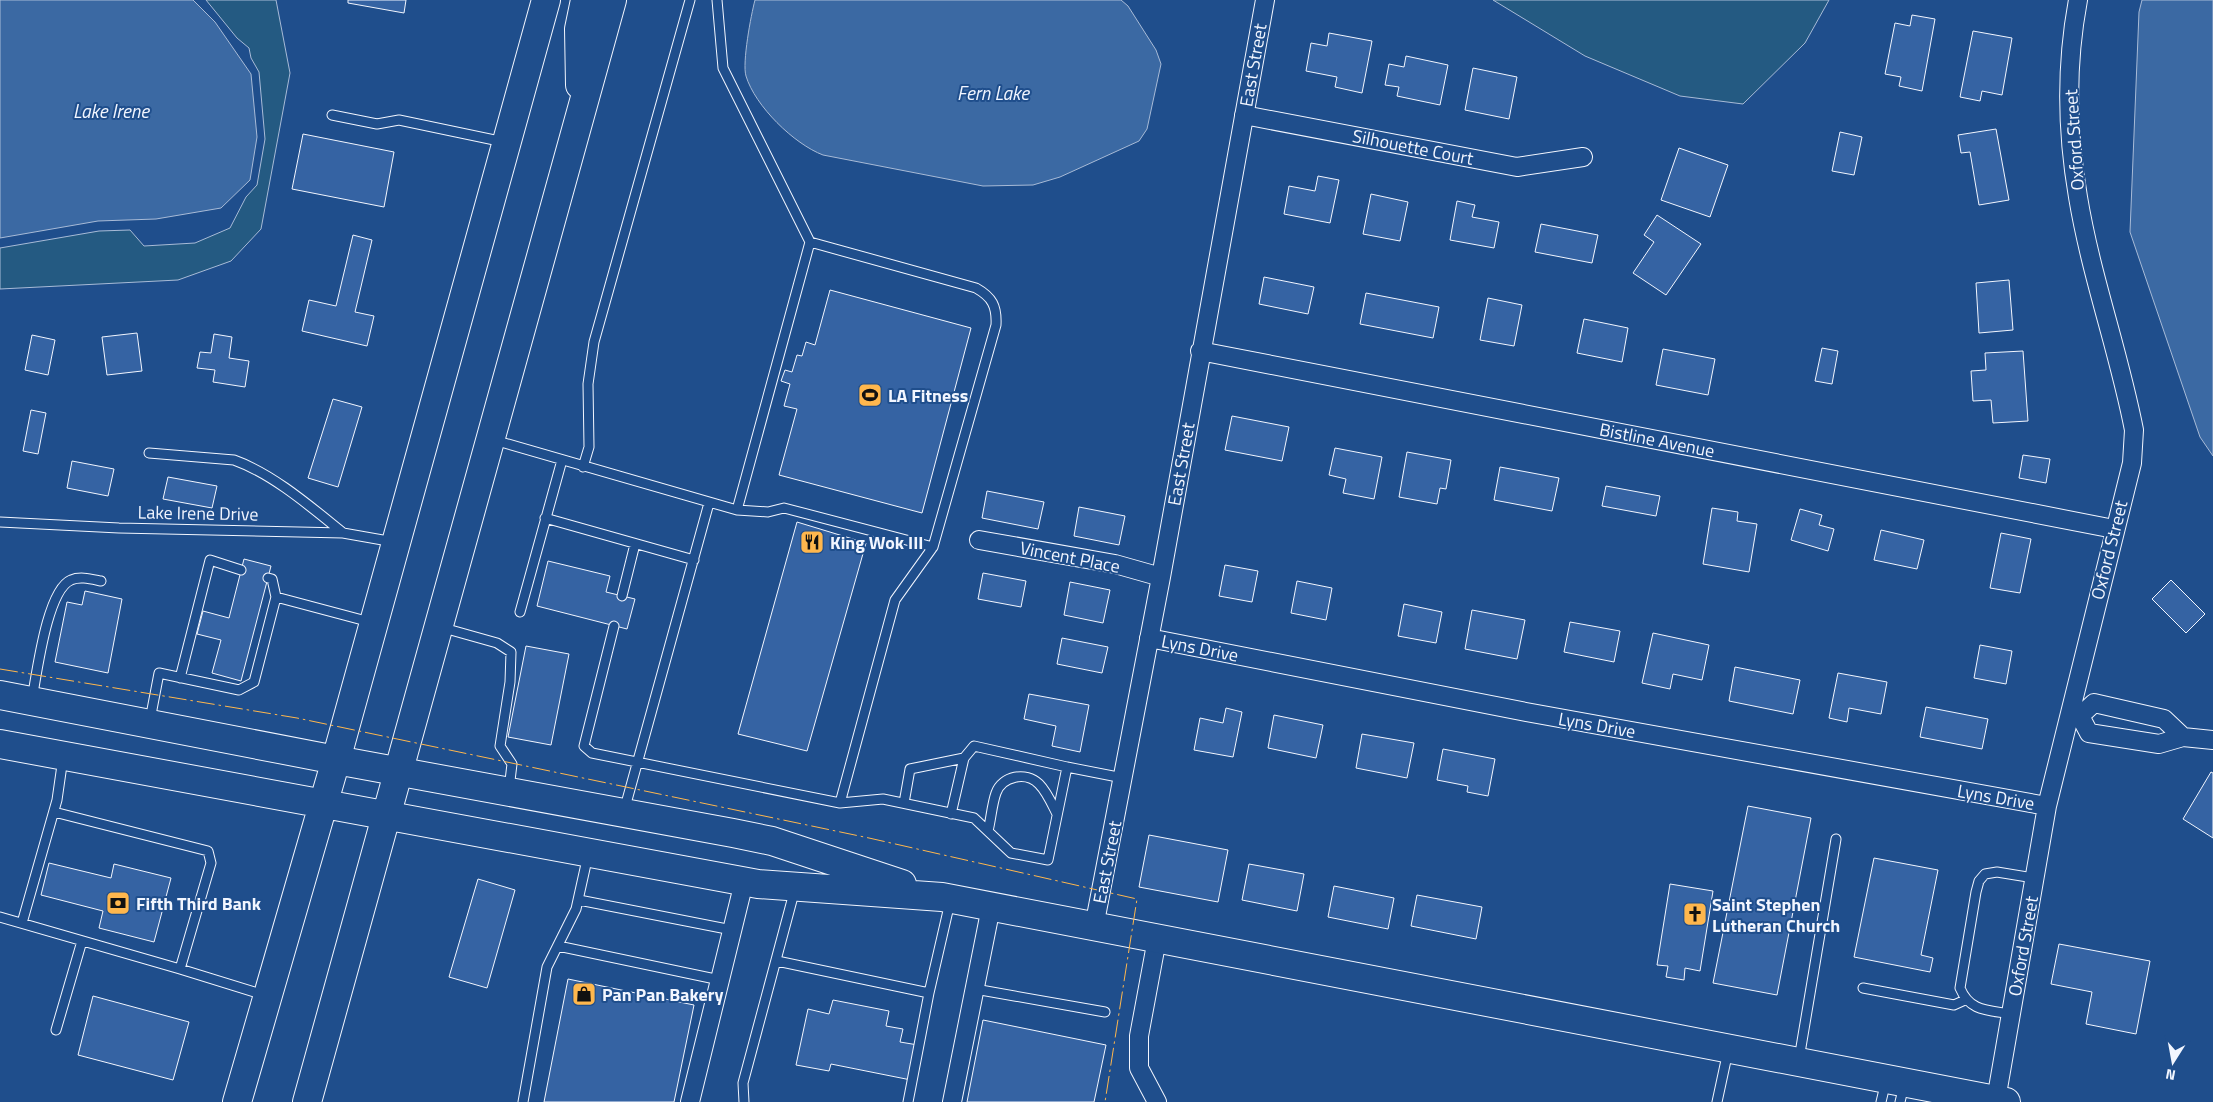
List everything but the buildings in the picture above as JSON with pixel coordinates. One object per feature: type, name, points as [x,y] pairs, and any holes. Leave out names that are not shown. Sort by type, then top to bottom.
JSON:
[{"type":"main road","points":[[238,1102],[336,760],[546,0]]},
{"type":"main road","points":[[580,116],[579,29],[585,0]]},
{"type":"main road","points":[[307,1102],[612,0]]},
{"type":"main road","points":[[0,695],[772,841],[946,898]]},
{"type":"main road","points":[[0,744],[744,882],[946,898],[991,906],[1799,1062],[1893,1091],[2001,1101]]},
{"type":"street","name":"East Street","points":[[1094,927],[1161,577],[1200,351],[1265,0]]},
{"type":"street","name":"Oxford Street","points":[[2001,1101],[2011,1014],[2047,806],[2074,715],[2114,529],[2132,463],[2134,430],[2078,197],[2071,140],[2071,38],[2078,0]]},
{"type":"street","name":"Silhouette Court","points":[[1244,115],[1517,167],[1583,157]]},
{"type":"street","name":"Bistline Avenue","points":[[1200,351],[2114,529]]},
{"type":"street","name":"Vincent Place","points":[[979,540],[1116,564],[1161,577]]},
{"type":"street","name":"Lyns Drive","points":[[1149,638],[1536,714],[2047,806]]},
{"type":"street","points":[[2183,737],[2164,719],[2094,703],[2074,715],[2089,733],[2159,744],[2183,737],[2213,740]]},
{"type":"street","points":[[690,1102],[744,882]]},
{"type":"street","points":[[952,1102],[991,906]]},
{"type":"street","points":[[1157,1102],[1139,1068],[1139,1036],[1158,939]]},
{"type":"lane","points":[[583,467],[589,447],[588,384],[594,342],[690,0]]},
{"type":"lane","points":[[717,0],[723,68],[810,242],[736,510]]},
{"type":"lane","points":[[332,116],[377,124],[399,120],[507,142]]},
{"type":"lane","points":[[810,242],[976,288],[987,294],[994,303],[996,314],[996,325],[932,547],[895,600],[840,804]]},
{"type":"lane","points":[[491,439],[736,510],[768,512],[784,508],[932,547]]},
{"type":"lane","points":[[149,453],[234,460],[244,464],[293,494],[343,533]]},
{"type":"lane","points":[[520,612],[562,460]]},
{"type":"lane","points":[[624,812],[709,503]]},
{"type":"lane","points":[[545,518],[694,560]]},
{"type":"lane","name":"Lake Irene Drive","points":[[0,522],[119,528],[343,533],[395,543]]},
{"type":"lane","points":[[622,596],[635,544]]},
{"type":"lane","points":[[180,678],[210,560],[241,570]]},
{"type":"lane","points":[[32,701],[50,609],[58,594],[70,580],[79,577],[101,581]]},
{"type":"lane","points":[[150,724],[159,673],[239,690],[254,682],[276,597],[272,579],[268,578]]},
{"type":"lane","points":[[276,597],[373,623]]},
{"type":"lane","points":[[614,626],[584,746],[592,753],[637,764],[840,804],[883,799],[974,818],[1011,853],[1048,860],[1067,767]]},
{"type":"lane","points":[[439,627],[497,643],[511,652],[510,682],[500,746],[512,764],[509,791]]},
{"type":"lane","points":[[950,814],[964,758],[974,746],[1122,778]]},
{"type":"lane","points":[[22,923],[54,812],[63,756]]},
{"type":"lane","points":[[904,803],[910,769],[964,758]]},
{"type":"lane","points":[[988,831],[996,791],[1007,779],[1019,777],[1037,782],[1045,791],[1057,814]]},
{"type":"lane","points":[[54,812],[208,852],[211,863],[180,969]]},
{"type":"lane","points":[[1799,1062],[1836,839]]},
{"type":"lane","points":[[523,1102],[547,967],[579,900],[589,854]]},
{"type":"lane","points":[[2011,1014],[1978,1008],[1965,1000],[1960,988],[1979,882],[1985,874],[1997,872],[2034,878]]},
{"type":"lane","points":[[744,1102],[743,1083],[796,887]]},
{"type":"lane","points":[[908,1102],[946,898]]},
{"type":"lane","points":[[579,900],[732,930]]},
{"type":"lane","points":[[0,917],[267,996]]},
{"type":"lane","points":[[56,1030],[82,940]]},
{"type":"lane","points":[[558,946],[720,980]]},
{"type":"lane","points":[[776,961],[929,993]]},
{"type":"lane","points":[[1863,988],[1954,1005],[1965,1000]]},
{"type":"lane","points":[[975,989],[1105,1012]]},
{"type":"lane","points":[[1717,1102],[1729,1049]]},
{"type":"shaded area","points":[[206,0],[276,0],[290,73],[261,229],[231,261],[178,280],[0,289],[0,248],[99,231],[130,230],[144,246],[195,243],[230,228],[246,197],[257,185],[265,139],[259,72],[251,58],[249,48],[237,38]]},
{"type":"shaded area","points":[[1493,0],[1829,0],[1805,43],[1743,104],[1680,96],[1585,56]]},
{"type":"water","name":"Lake Irene","points":[[0,0],[193,0],[215,22],[251,74],[257,137],[250,180],[221,208],[156,219],[98,221],[0,238]]},
{"type":"water","name":"Fern Lake","points":[[755,0],[1121,0],[1128,6],[1156,50],[1161,64],[1147,129],[1139,141],[1060,177],[1033,185],[983,186],[823,155],[800,142],[777,123],[751,88],[746,76],[745,61],[749,27]]},
{"type":"water","points":[[2142,0],[2213,0],[2213,456],[2200,437],[2130,232],[2139,12]]},
{"type":"power","points":[[0,669],[297,718],[869,838],[1137,899],[1105,1102]]},
{"type":"place","name":"LA Fitness","points":[[870,395]]},
{"type":"place","name":"King Wok III","points":[[812,542]]},
{"type":"place","name":"Fifth Third Bank","points":[[118,903]]},
{"type":"place","name":"Saint Stephen Lutheran Church","points":[[1695,914]]},
{"type":"place","name":"Pan Pan Bakery","points":[[584,994]]}]
